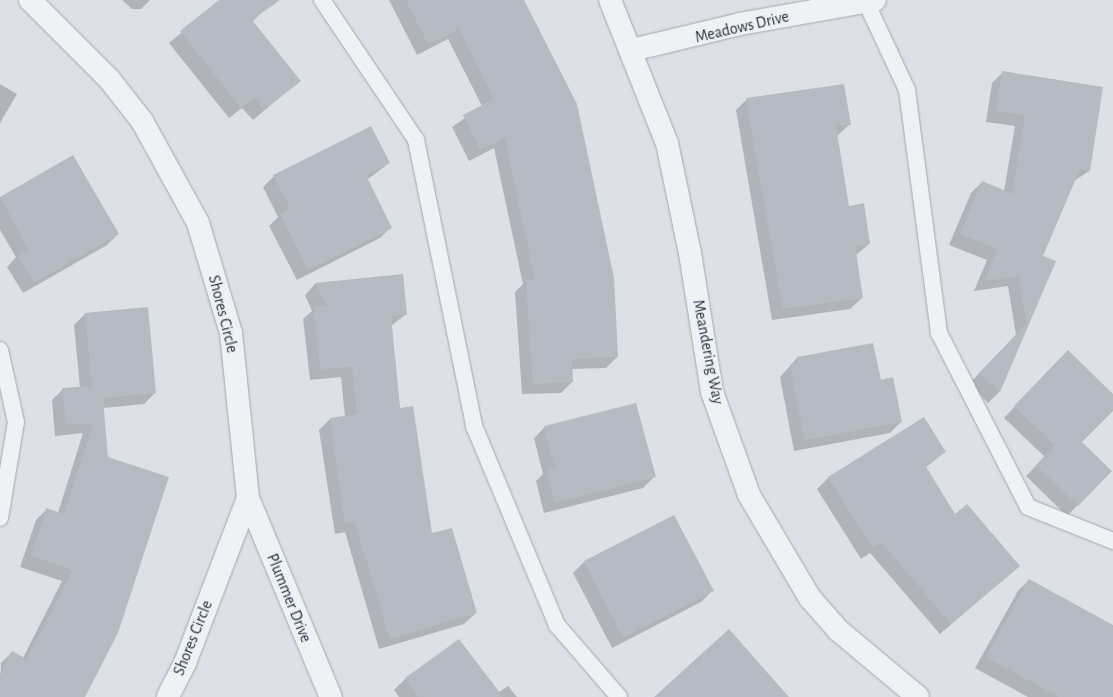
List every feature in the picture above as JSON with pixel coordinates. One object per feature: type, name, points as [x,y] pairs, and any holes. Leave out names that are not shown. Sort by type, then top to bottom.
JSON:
[{"type":"street","name":"Shores Circle","points":[[30,0],[84,52],[142,121],[198,223],[231,333],[248,498],[168,697]]},
{"type":"street","name":"Meandering Way","points":[[610,0],[632,50],[667,143],[690,253],[712,392],[749,495],[814,603],[838,630],[918,697]]},
{"type":"street","name":"Meadows Drive","points":[[632,50],[740,24],[870,1]]},
{"type":"street","name":"Plummer Drive","points":[[248,498],[331,697]]},
{"type":"lane","points":[[322,0],[416,140],[474,426],[557,625],[619,697]]},
{"type":"lane","points":[[870,1],[907,90],[939,333],[1028,507],[1113,541]]},
{"type":"lane","points":[[0,350],[16,422],[0,518]]},
{"type":"building","points":[[219,0],[280,0],[252,20],[301,81],[264,110],[254,97],[241,108],[180,31]]},
{"type":"building","points":[[406,0],[524,0],[577,104],[614,278],[618,357],[572,359],[573,382],[533,384],[526,280],[535,279],[505,138],[480,150],[463,115],[494,99],[459,29],[428,44]]},
{"type":"building","points":[[1002,71],[1103,87],[1090,171],[1080,169],[1043,256],[1056,261],[1000,392],[979,373],[1027,323],[1019,276],[984,281],[997,249],[960,234],[982,181],[1013,194],[1025,115],[996,111]]},
{"type":"building","points":[[844,84],[851,125],[836,126],[849,206],[864,203],[870,244],[855,246],[863,298],[783,309],[746,98]]},
{"type":"building","points":[[371,126],[390,163],[366,175],[392,228],[308,270],[280,214],[290,208],[273,175]]},
{"type":"building","points":[[73,155],[119,234],[34,283],[17,255],[28,249],[0,197]]},
{"type":"building","points":[[403,274],[407,315],[391,316],[400,408],[413,406],[432,533],[452,528],[477,613],[390,639],[355,522],[345,523],[330,418],[357,414],[352,367],[320,369],[314,307],[327,306],[315,283]]},
{"type":"building","points":[[148,307],[156,393],[103,398],[108,457],[169,477],[118,633],[85,697],[0,697],[0,674],[12,651],[27,659],[73,570],[31,556],[46,508],[64,514],[94,423],[66,425],[62,388],[92,386],[85,313]]},
{"type":"building","points":[[873,343],[881,380],[893,377],[902,422],[805,440],[790,365],[798,363],[797,357]]},
{"type":"building","points":[[1068,350],[1113,394],[1113,411],[1082,442],[1112,471],[1078,506],[1036,465],[1055,445],[1014,406]]},
{"type":"building","points":[[636,403],[656,477],[555,503],[546,469],[555,467],[544,426]]},
{"type":"building","points":[[924,417],[946,452],[925,465],[955,514],[967,504],[1020,566],[951,624],[882,543],[873,548],[828,477]]},
{"type":"building","points":[[674,515],[714,591],[623,638],[584,561]]},
{"type":"building","points":[[1029,579],[1113,625],[1113,697],[1059,697],[986,657]]},
{"type":"building","points":[[729,629],[789,697],[654,697]]},
{"type":"building","points":[[459,639],[503,697],[418,697],[405,678]]}]
